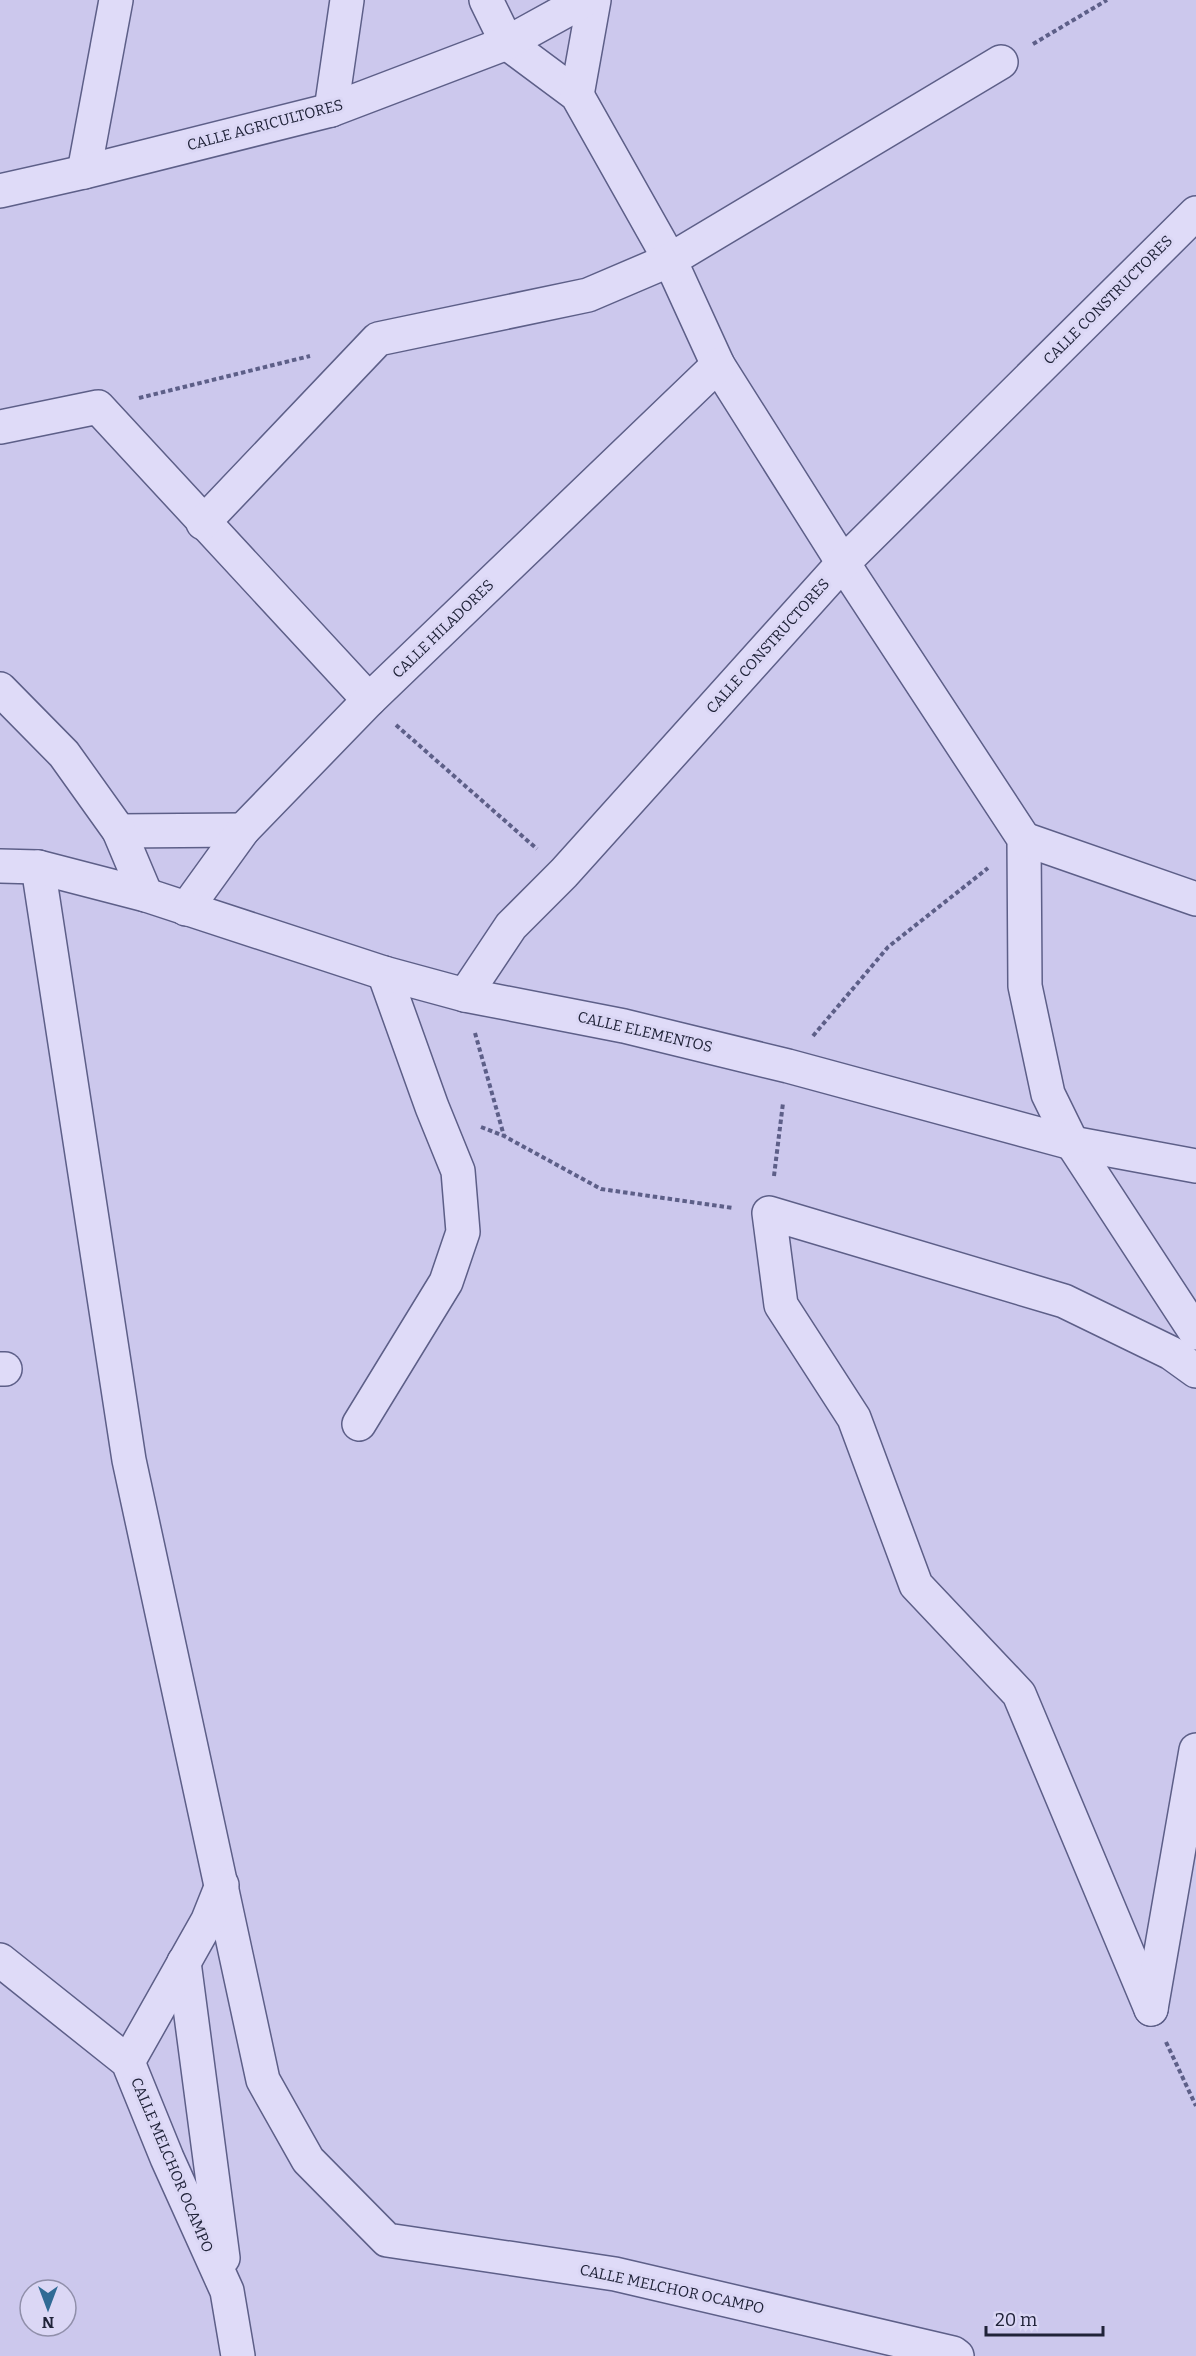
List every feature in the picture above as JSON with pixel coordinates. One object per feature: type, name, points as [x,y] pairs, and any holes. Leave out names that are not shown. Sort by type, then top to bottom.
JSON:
[{"type":"street","points":[[84,172],[116,0]]},
{"type":"street","points":[[332,110],[347,0]]},
{"type":"street","points":[[486,0],[507,43],[577,95],[670,260],[718,365],[843,563],[1024,839],[1025,986],[1048,1094],[1072,1143],[1196,1333]]},
{"type":"street","name":"CALLE AGRICULTORES","points":[[0,191],[332,110],[507,43],[585,0]]},
{"type":"street","points":[[577,95],[594,0]]},
{"type":"street","points":[[203,523],[378,339],[588,296],[670,260],[1001,62]]},
{"type":"street","name":"CALLE CONSTRUCTORES","points":[[465,995],[511,926],[564,873],[843,563],[1196,213]]},
{"type":"street","name":"CALLE HILADORES","points":[[186,909],[243,830],[369,700],[718,365]]},
{"type":"street","points":[[0,427],[98,407],[369,700]]},
{"type":"street","points":[[0,688],[64,754],[119,831],[146,895]]},
{"type":"street","points":[[119,831],[243,830]]},
{"type":"street","points":[[1024,839],[1196,899]]},
{"type":"street","name":"CALLE ELEMENTOS","points":[[0,866],[38,867],[146,895],[384,973],[465,995],[624,1026],[788,1066],[1072,1143],[1196,1166]]},
{"type":"street","name":"CALLE MELCHOR OCAMPO","points":[[38,867],[129,1460],[263,2080],[308,2160],[387,2240],[615,2274],[953,2353],[957,2356]]},
{"type":"street","points":[[359,1424],[446,1282],[463,1232],[458,1171],[432,1107],[384,973]]},
{"type":"street","points":[[1150,2009],[1019,1694],[916,1585],[854,1418],[782,1305],[769,1213],[1064,1301],[1171,1353],[1196,1371]]},
{"type":"street","points":[[1150,2009],[1196,1750]]},
{"type":"street","points":[[128,2062],[208,1920],[222,1885]]},
{"type":"street","name":"CALLE MELCHOR OCAMPO","points":[[0,1960],[128,2062],[166,2158],[227,2291],[238,2356]]},
{"type":"street","points":[[184,1962],[227,2291]]},
{"type":"path","points":[[1001,62],[1107,0]]},
{"type":"path","points":[[98,407],[312,356]]},
{"type":"path","points":[[369,700],[564,873]]},
{"type":"path","points":[[432,1107],[504,1136],[601,1189],[769,1213],[788,1066],[888,948],[1024,839]]},
{"type":"path","points":[[465,995],[504,1136]]},
{"type":"path","points":[[1150,2009],[1196,2106]]}]
